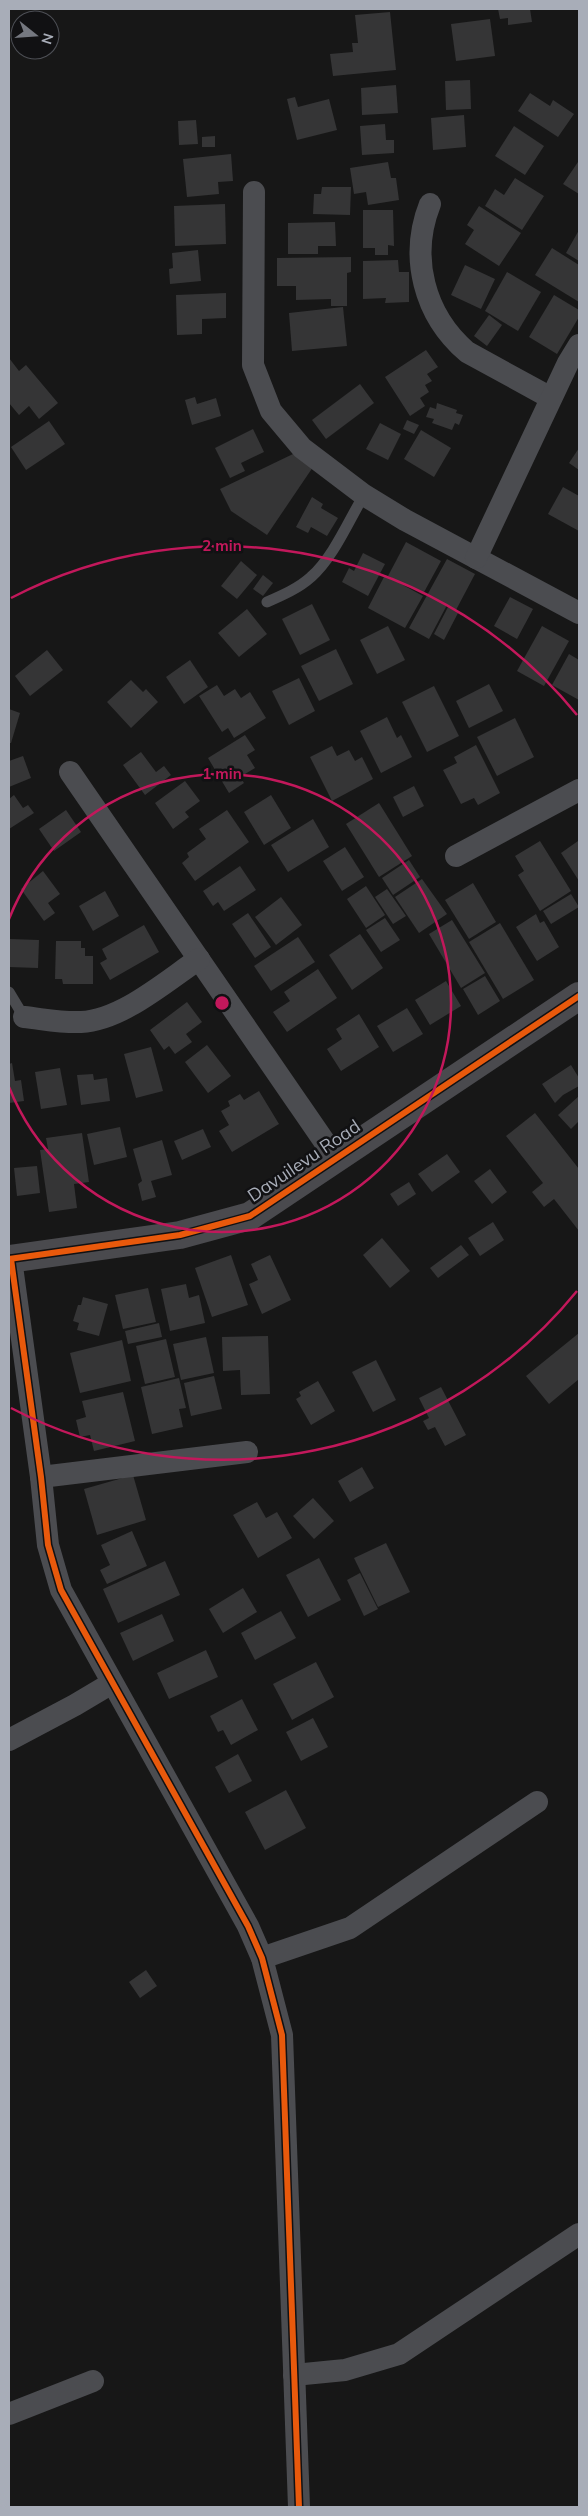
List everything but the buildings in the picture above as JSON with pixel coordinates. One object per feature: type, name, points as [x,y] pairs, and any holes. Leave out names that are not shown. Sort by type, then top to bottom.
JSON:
[{"type":"street","points":[[254,192],[253,365],[271,411],[302,448],[364,495],[579,613]]},
{"type":"street","points":[[430,204],[425,218],[420,246],[425,290],[437,318],[456,342],[467,352],[551,398]]},
{"type":"street","points":[[476,558],[551,398],[579,345]]},
{"type":"street","points":[[70,772],[335,1157]]},
{"type":"street","points":[[456,856],[579,790]]},
{"type":"street","points":[[24,1017],[82,1022],[108,1016],[145,996],[199,959]]},
{"type":"street","name":"Davuilevu Road","points":[[10,1259],[180,1235],[250,1216],[335,1157],[579,996]]},
{"type":"street","points":[[10,1259],[41,1477],[48,1545],[60,1590],[248,1926],[262,1958],[282,2035],[299,2507]]},
{"type":"street","points":[[41,1477],[246,1452]]},
{"type":"street","points":[[9,1740],[76,1705],[112,1682]]},
{"type":"street","points":[[262,1958],[350,1928],[537,1802]]},
{"type":"street","points":[[294,2375],[345,2370],[399,2354],[579,2234]]},
{"type":"street","points":[[9,2414],[93,2381]]},
{"type":"lane","points":[[267,602],[288,593],[312,576],[324,562],[364,495]]},
{"type":"lane","points":[[9,992],[24,1017]]},
{"type":"cycle path","points":[[9,1259],[180,1235],[250,1216],[579,996]]},
{"type":"cycle path","points":[[11,1259],[41,1477],[48,1545],[61,1590],[248,1926],[262,1958],[282,2035],[299,2507]]}]
